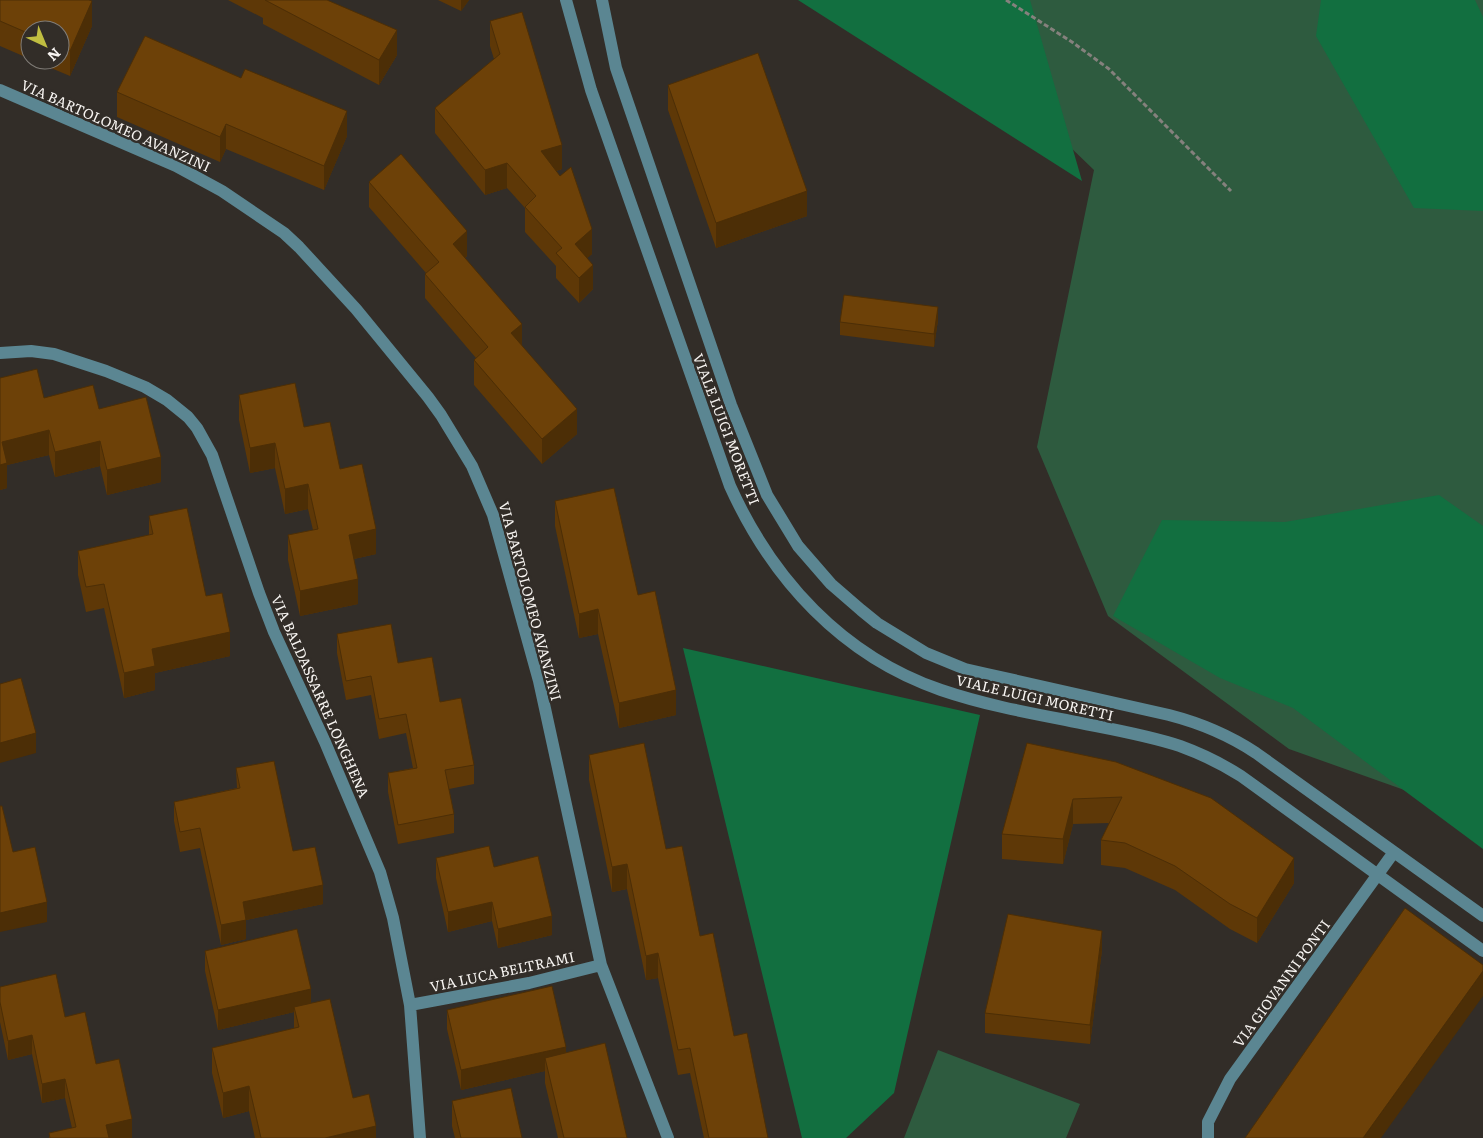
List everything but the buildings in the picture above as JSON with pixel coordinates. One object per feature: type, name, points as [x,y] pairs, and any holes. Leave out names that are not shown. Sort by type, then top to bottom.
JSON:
[{"type":"street","name":"VIALE LUIGI MORETTI","points":[[566,0],[591,90],[730,486],[746,520],[762,546],[779,572],[798,594],[818,614],[863,650],[902,674],[922,683],[986,704],[1163,741],[1208,758],[1241,776],[1483,951]]},
{"type":"street","name":"VIALE LUIGI MORETTI","points":[[602,0],[616,68],[731,405],[757,472],[775,510],[791,537],[817,570],[836,589],[877,623],[910,644],[949,662],[987,674],[1161,713],[1190,721],[1224,734],[1256,753],[1483,916]]},
{"type":"street","name":"VIA BARTOLOMEO AVANZINI","points":[[0,90],[147,152],[196,176],[284,233],[356,309],[441,415],[484,489],[504,550],[539,681],[601,965],[668,1138]]},
{"type":"street","name":"VIA BALDASSARRE LONGHENA","points":[[0,353],[30,351],[49,353],[124,378],[167,400],[180,409],[197,428],[218,470],[258,593],[274,632],[325,742],[380,872],[393,918],[410,1005],[420,1138]]},
{"type":"street","name":"VIA GIOVANNI PONTI","points":[[1208,1138],[1208,1122],[1230,1079],[1394,852]]},
{"type":"street","name":"VIA LUCA BELTRAMI","points":[[410,1005],[528,983],[601,965]]},
{"type":"path","points":[[1006,0],[1072,42],[1109,69],[1231,191]]},
{"type":"green space","points":[[798,0],[1030,0],[1082,181]]},
{"type":"green space","points":[[894,0],[1483,0],[1483,818],[1289,749],[1108,616],[1037,447],[1094,170],[930,12]]},
{"type":"green space","points":[[1321,0],[1475,0],[1483,17],[1483,211],[1414,208],[1316,36]]},
{"type":"green space","points":[[1439,495],[1483,526],[1483,849],[1293,708],[1220,678],[1113,616],[1162,520],[1285,522]]},
{"type":"green space","points":[[683,648],[980,715],[894,1093],[846,1138],[802,1138]]},
{"type":"green space","points":[[938,1050],[1080,1104],[1066,1138],[904,1138]]}]
